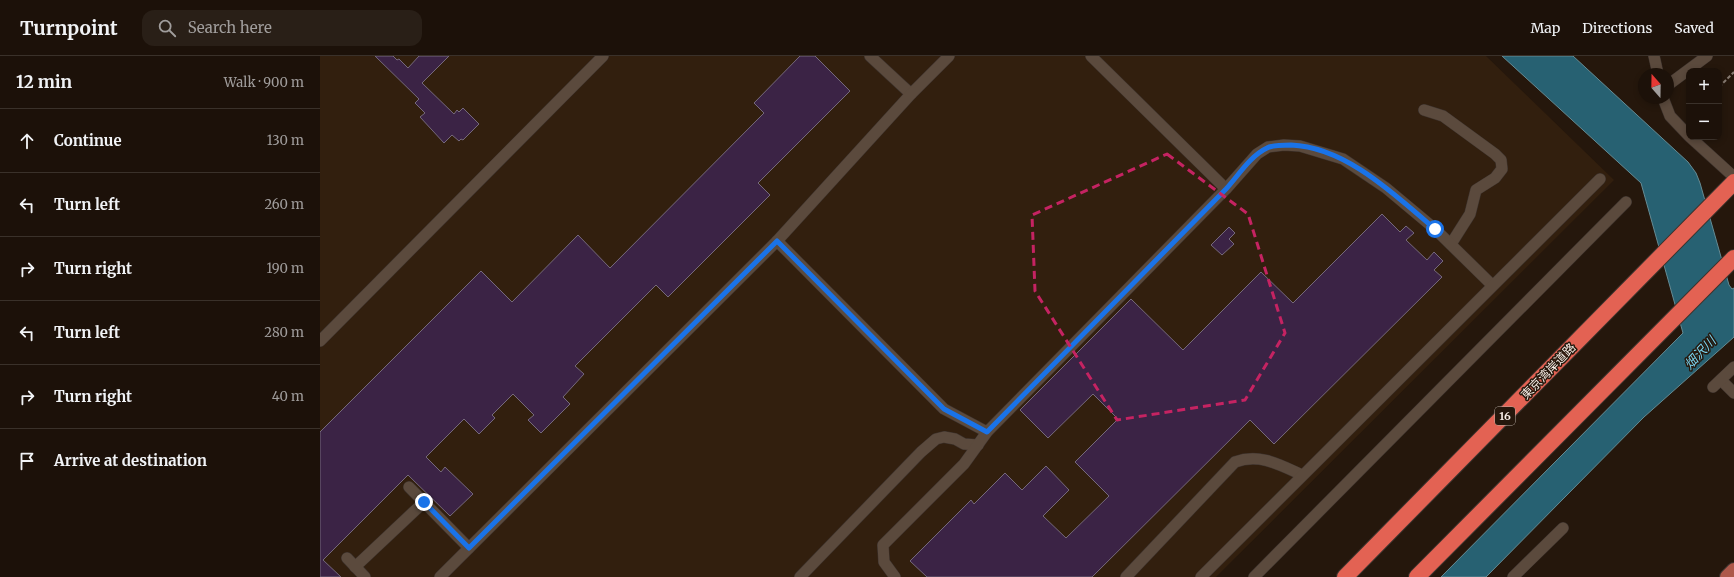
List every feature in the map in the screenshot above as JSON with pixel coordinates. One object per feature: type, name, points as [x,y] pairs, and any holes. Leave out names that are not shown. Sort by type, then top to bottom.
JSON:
[{"type":"highway","name":"東京湾岸道路","points":[[1345,577],[1734,182]]},
{"type":"highway","points":[[1417,577],[1730,262]]},
{"type":"main road","points":[[1727,577],[1734,570]]},
{"type":"street","points":[[320,341],[603,56]]},
{"type":"street","points":[[870,56],[911,94]]},
{"type":"street","points":[[440,577],[777,241],[911,94],[949,56]]},
{"type":"street","points":[[1090,56],[1226,189]]},
{"type":"street","points":[[1654,56],[1657,68]]},
{"type":"street","points":[[1674,81],[1707,56]]},
{"type":"street","points":[[1665,104],[1670,116],[1686,132]]},
{"type":"street","points":[[1424,110],[1447,118],[1501,160],[1502,169],[1494,178],[1476,190],[1470,214],[1451,244]]},
{"type":"street","points":[[1694,140],[1734,178]]},
{"type":"street","points":[[895,577],[884,562],[883,545],[964,464],[987,432],[1226,189],[1257,154],[1268,147],[1284,145],[1300,146],[1343,159],[1386,188],[1435,229],[1492,285]]},
{"type":"street","points":[[1201,577],[1492,285],[1600,179]]},
{"type":"street","points":[[1254,577],[1626,202]]},
{"type":"street","points":[[777,241],[944,409],[987,432]]},
{"type":"street","points":[[1734,367],[1717,384],[1734,393]]},
{"type":"street","points":[[800,577],[921,452],[936,439],[944,437],[955,439],[964,444],[978,445]]},
{"type":"street","points":[[1126,577],[1235,462],[1243,459],[1265,459],[1302,475]]},
{"type":"street","points":[[409,487],[469,548]]},
{"type":"street","points":[[355,567],[424,502]]},
{"type":"street","points":[[1513,577],[1563,528]]},
{"type":"street","points":[[347,558],[365,577]]},
{"type":"path","points":[[1722,85],[1734,72]]},
{"type":"highlighted area","points":[[1167,154],[1248,214],[1285,333],[1245,400],[1117,420],[1035,291],[1032,215]]},
{"type":"shaded area","points":[[320,56],[1486,56],[1614,180],[1216,577],[320,577]]},
{"type":"water","name":"畑沢川","points":[[1502,56],[1573,56],[1688,162],[1696,173],[1700,183],[1729,285],[1732,289],[1734,288],[1734,337],[1644,417],[1486,577],[1441,577],[1683,333],[1641,183]]},
{"type":"building","points":[[375,56],[393,56],[397,60],[399,59],[408,68],[419,56],[449,56],[422,83],[454,114],[457,110],[459,112],[463,108],[479,124],[463,140],[461,139],[459,141],[452,135],[444,143],[420,117],[425,113],[415,103],[419,99]]},
{"type":"building","points":[[800,56],[815,56],[850,91],[758,183],[770,195],[668,297],[656,285],[575,366],[584,374],[563,397],[570,404],[541,433],[528,420],[534,415],[513,394],[492,415],[495,418],[479,434],[464,419],[426,457],[441,472],[445,467],[473,494],[450,516],[408,475],[323,560],[341,577],[320,577],[320,432],[481,271],[512,302],[578,235],[610,268],[764,113],[754,103]]},
{"type":"building","points":[[1382,214],[1400,232],[1406,226],[1414,233],[1406,240],[1427,260],[1434,252],[1443,261],[1434,270],[1442,277],[1274,444],[1250,420],[1092,577],[927,577],[910,561],[971,500],[974,504],[1005,473],[1022,490],[1046,466],[1069,490],[1043,516],[1066,538],[1109,496],[1075,462],[1118,419],[1093,394],[1048,438],[1020,410],[1131,299],[1183,350],[1261,272],[1293,303]]},
{"type":"building","points":[[1229,227],[1235,233],[1229,239],[1234,244],[1222,255],[1211,245]]},
{"type":"route","points":[[424,502],[469,548],[777,241],[944,409],[987,432],[1226,189],[1257,154],[1268,147],[1284,145],[1300,146],[1311,148],[1343,159],[1386,188],[1435,229]]}]
